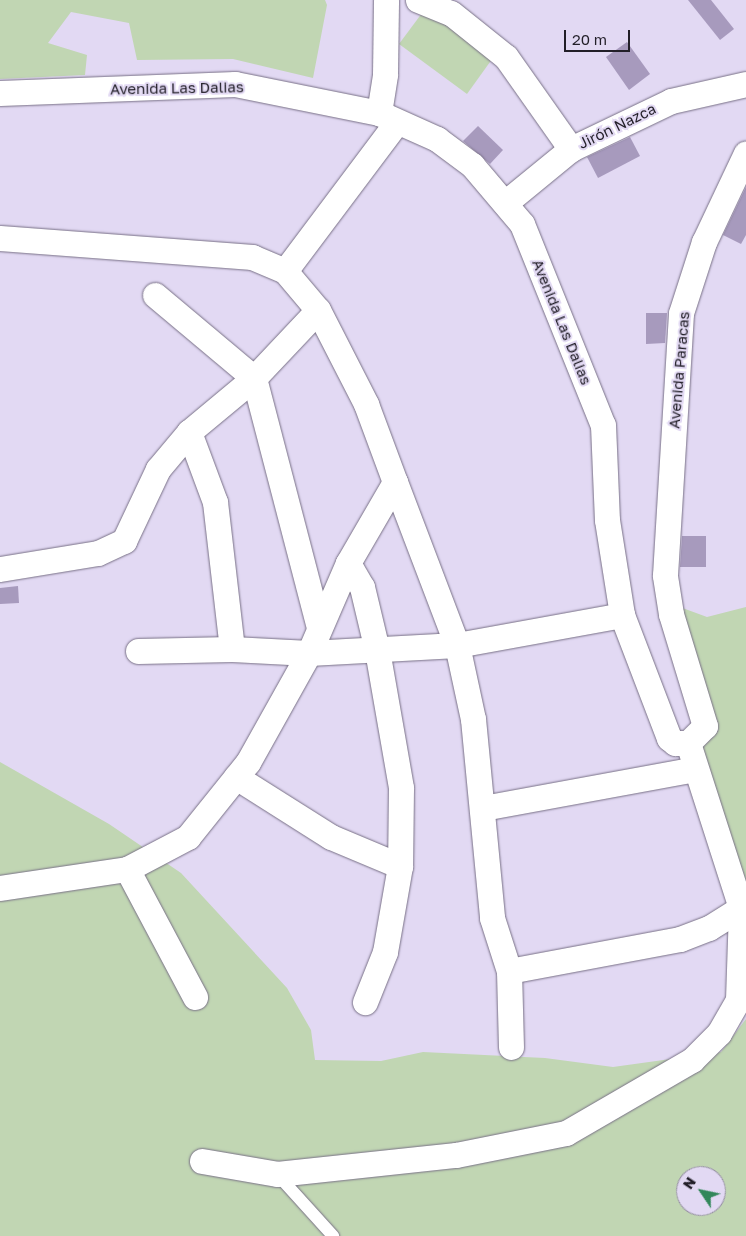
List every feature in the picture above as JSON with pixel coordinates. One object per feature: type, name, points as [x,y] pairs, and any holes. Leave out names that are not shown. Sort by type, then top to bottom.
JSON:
[{"type":"street","points":[[286,271],[388,117],[385,74],[386,0]]},
{"type":"street","points":[[418,0],[451,13],[506,57],[571,148]]},
{"type":"street","name":"Avenida Las Dalias","points":[[0,93],[235,84],[388,117],[436,139],[472,165],[522,224],[603,425],[607,520],[622,615],[669,738],[688,743]]},
{"type":"street","name":"Jirón Nazca","points":[[505,204],[571,148],[671,101],[746,84]]},
{"type":"street","name":"Avenida Paracas","points":[[688,743],[705,726],[671,614],[665,575],[681,313],[704,242],[746,153]]},
{"type":"street","points":[[0,238],[252,257],[286,271],[318,310],[366,404],[458,644],[473,719],[484,808],[492,918],[509,971],[512,1047]]},
{"type":"street","points":[[154,295],[254,378],[320,626]]},
{"type":"street","points":[[0,570],[114,548],[129,531],[158,469],[189,432],[254,378],[318,310]]},
{"type":"street","points":[[189,432],[215,502],[232,649]]},
{"type":"street","points":[[0,888],[127,869],[188,837],[236,777],[309,652],[348,563],[395,482]]},
{"type":"street","points":[[348,563],[362,586],[377,650],[401,788],[400,866],[384,952],[365,1002]]},
{"type":"street","points":[[138,651],[232,649],[309,652],[377,650],[458,644],[622,615]]},
{"type":"street","points":[[202,1161],[276,1174],[456,1156],[566,1133],[692,1060],[719,1033],[738,1000],[741,908],[688,743]]},
{"type":"street","points":[[484,808],[695,769]]},
{"type":"street","points":[[236,777],[332,836],[400,866]]},
{"type":"street","points":[[127,869],[195,997]]},
{"type":"street","points":[[509,971],[680,939],[709,928],[741,908]]},
{"type":"lane","points":[[276,1174],[334,1236]]},
{"type":"green space","points":[[0,0],[325,0],[327,5],[313,78],[233,59],[137,60],[129,23],[71,12],[48,43],[87,55],[85,75],[0,79]]},
{"type":"green space","points":[[428,5],[495,55],[467,94],[399,44]]},
{"type":"green space","points":[[669,603],[707,617],[746,607],[746,887],[699,788],[705,726]]},
{"type":"green space","points":[[0,762],[109,824],[181,873],[287,988],[311,1030],[315,1060],[381,1061],[423,1052],[545,1058],[613,1067],[721,1052],[746,1019],[746,1236],[0,1236]]},
{"type":"building","points":[[688,0],[711,0],[734,29],[720,40]]},
{"type":"building","points":[[627,42],[650,74],[629,90],[606,57]]},
{"type":"building","points":[[478,126],[503,150],[490,164],[463,141]]},
{"type":"building","points":[[630,137],[640,156],[598,178],[587,157]]},
{"type":"building","points":[[746,187],[746,235],[741,244],[723,235]]},
{"type":"building","points":[[646,313],[667,313],[665,343],[646,344]]},
{"type":"building","points":[[682,536],[706,536],[706,567],[680,567]]},
{"type":"building","points":[[18,586],[19,603],[0,604],[0,588]]}]
